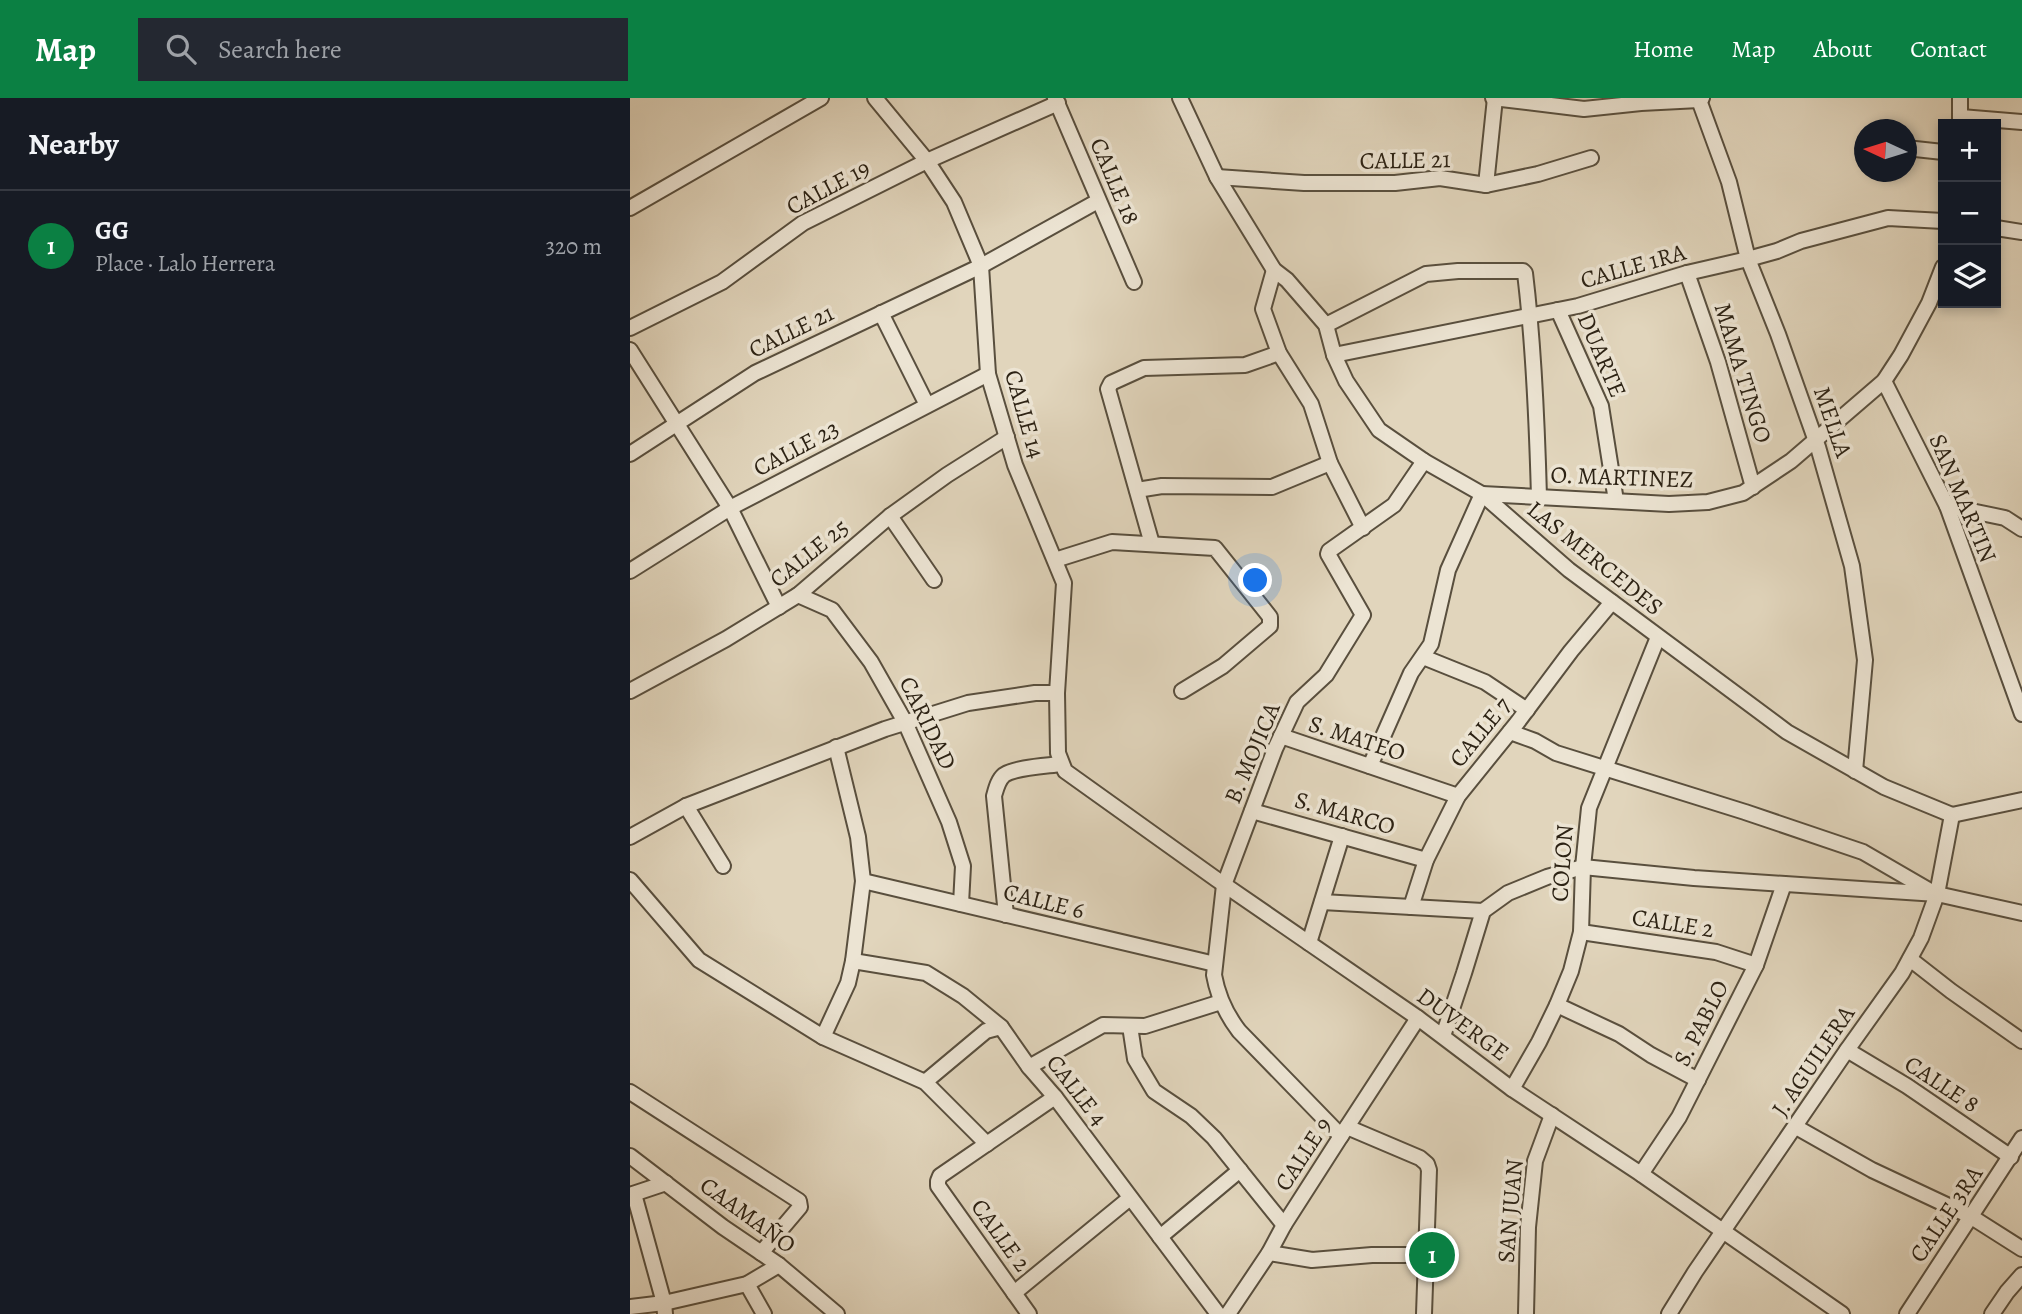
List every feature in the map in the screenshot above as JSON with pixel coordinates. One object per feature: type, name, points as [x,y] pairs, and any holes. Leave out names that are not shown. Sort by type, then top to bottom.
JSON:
[{"type":"street","points":[[630,208],[821,98]]},
{"type":"street","name":"CALLE 14","points":[[875,98],[927,161],[954,202],[981,266],[988,374],[1015,465],[1064,583],[1057,693],[1058,753],[1061,765]]},
{"type":"street","name":"LAS MERCEDES","points":[[1180,98],[1217,177],[1274,270],[1287,280],[1326,325],[1334,355],[1346,381],[1379,430],[1424,461],[1482,494],[1569,570],[1787,732],[1884,787],[1952,816]]},
{"type":"street","points":[[1486,185],[1494,98],[1584,109],[1700,99]]},
{"type":"street","points":[[1960,98],[1960,119]]},
{"type":"street","name":"MELLA","points":[[1700,99],[1729,182],[1748,259],[1816,439],[1852,566],[1865,660],[1856,771]]},
{"type":"street","name":"CALLE 19","points":[[630,328],[722,282],[803,223],[1056,101]]},
{"type":"street","name":"CALLE 18","points":[[1056,101],[1133,282]]},
{"type":"street","points":[[2001,122],[2022,122]]},
{"type":"street","points":[[1917,149],[1938,151]]},
{"type":"street","name":"CALLE 21","points":[[1217,177],[1304,183],[1395,183],[1440,178],[1486,185],[1538,174],[1591,158]]},
{"type":"street","name":"CALLE 21","points":[[630,454],[755,373],[981,266],[1098,201]]},
{"type":"street","name":"CALLE 1RA","points":[[1334,355],[1578,306],[1888,218],[1938,221]]},
{"type":"street","points":[[2001,229],[2022,232]]},
{"type":"street","points":[[1274,270],[1263,309],[1279,354],[1311,404],[1330,463],[1363,528],[1394,505],[1424,461]]},
{"type":"street","points":[[1326,325],[1426,274],[1523,271],[1530,316],[1539,497]]},
{"type":"street","name":"MAMA TINGO","points":[[1687,274],[1718,362],[1753,486]]},
{"type":"street","name":"O. MARTINEZ","points":[[1482,494],[1669,504],[1709,502],[1743,493],[1791,461],[1884,381],[1929,303],[1938,280]]},
{"type":"street","name":"DUARTE","points":[[1558,310],[1601,406],[1616,501]]},
{"type":"street","points":[[881,313],[927,405]]},
{"type":"street","points":[[630,350],[730,508],[779,607]]},
{"type":"street","points":[[1152,544],[1108,389],[1111,383],[1144,368],[1245,365],[1279,354]]},
{"type":"street","name":"CALLE 23","points":[[630,571],[730,508],[988,374]]},
{"type":"street","name":"SAN MARTIN","points":[[1884,381],[1947,506],[2022,714]]},
{"type":"street","name":"CALLE 25","points":[[630,691],[726,639],[798,595],[890,516],[1007,437]]},
{"type":"street","points":[[1137,490],[1162,486],[1272,487],[1330,463]]},
{"type":"street","points":[[1370,766],[1411,673],[1431,644],[1448,570],[1482,494]]},
{"type":"street","points":[[1947,506],[2006,517],[2022,528]]},
{"type":"street","points":[[890,516],[934,580]]},
{"type":"street","name":"B. MOJICA","points":[[1215,970],[1224,885],[1281,736],[1297,702],[1326,675],[1363,615],[1328,554],[1363,528]]},
{"type":"street","points":[[1055,560],[1112,542],[1215,548],[1270,617],[1271,622],[1270,626],[1223,666],[1182,691]]},
{"type":"street","name":"CARIDAD","points":[[798,595],[832,610],[871,662],[905,722],[949,822],[962,866],[961,904]]},
{"type":"street","name":"CALLE 7","points":[[1411,906],[1426,860],[1458,796],[1612,602]]},
{"type":"street","name":"COLON","points":[[1512,1089],[1539,1042],[1571,971],[1581,932],[1583,867],[1589,808],[1658,637]]},
{"type":"street","points":[[1423,657],[1485,682],[1527,710]]},
{"type":"street","points":[[630,837],[686,806],[905,722],[968,703],[1035,693],[1057,693]]},
{"type":"street","points":[[1510,732],[1535,741],[1556,754],[1863,852],[1937,894]]},
{"type":"street","name":"S. MATEO","points":[[1281,736],[1458,796]]},
{"type":"street","points":[[823,1037],[848,983],[863,881],[858,836],[836,747]]},
{"type":"street","points":[[1006,915],[994,796],[996,786],[1002,776],[1013,771],[1061,765]]},
{"type":"street","name":"DUVERGE","points":[[1061,765],[1073,778],[1418,1018],[1512,1089],[1642,1174],[1842,1314]]},
{"type":"street","points":[[1952,816],[2022,800]]},
{"type":"street","points":[[686,806],[723,866]]},
{"type":"street","name":"S. MARCO","points":[[1252,811],[1426,860]]},
{"type":"street","name":"J. AGUILERA","points":[[1669,1314],[1910,959],[1921,938],[1937,894],[1952,816]]},
{"type":"street","points":[[1309,943],[1342,836]]},
{"type":"street","points":[[1443,1036],[1483,911],[1508,893],[1547,877],[1583,867],[1694,878],[1937,894],[2022,913]]},
{"type":"street","points":[[630,880],[699,960],[823,1037],[925,1082],[987,1144],[1055,1097]]},
{"type":"street","name":"CALLE 6","points":[[863,881],[1215,970]]},
{"type":"street","name":"S. PABLO","points":[[1642,1174],[1679,1117],[1756,965],[1784,884]]},
{"type":"street","points":[[1322,902],[1483,911]]},
{"type":"street","name":"CALLE 2","points":[[1581,932],[1716,952],[1756,965]]},
{"type":"street","points":[[1910,959],[2022,1041]]},
{"type":"street","name":"CALLE 4","points":[[853,961],[926,973],[963,996],[1001,1027],[1218,1314]]},
{"type":"street","points":[[1215,970],[1216,989],[1225,1013],[1239,1031],[1344,1131],[1420,1158],[1427,1164],[1429,1170],[1424,1314]]},
{"type":"street","points":[[1029,1067],[1103,1025],[1145,1026],[1221,1002]]},
{"type":"street","points":[[1557,1005],[1619,1034],[1698,1080]]},
{"type":"street","name":"CALLE 9","points":[[1228,1314],[1418,1018]]},
{"type":"street","points":[[1130,1026],[1135,1059],[1154,1091],[1191,1116],[1214,1138],[1284,1225]]},
{"type":"street","points":[[925,1082],[986,1031],[1001,1027]]},
{"type":"street","name":"CALLE 8","points":[[1847,1051],[1907,1087],[2011,1157]]},
{"type":"street","points":[[630,1092],[799,1200],[800,1207],[761,1253]]},
{"type":"street","name":"SAN JUAN","points":[[1527,1314],[1528,1227],[1535,1161],[1552,1115]]},
{"type":"street","points":[[1796,1127],[1872,1170],[1970,1216],[2022,1249]]},
{"type":"street","name":"CALLE 3RA","points":[[1907,1314],[2022,1138]]},
{"type":"street","name":"CALLE 2","points":[[987,1144],[940,1176],[938,1186],[1029,1314]]},
{"type":"street","name":"CAAMAÑO","points":[[630,1156],[779,1265],[837,1314]]},
{"type":"street","points":[[1160,1237],[1240,1170]]},
{"type":"street","points":[[664,1309],[632,1194],[666,1183]]},
{"type":"street","points":[[1014,1293],[1130,1198]]},
{"type":"street","points":[[1269,1253],[1312,1260],[1372,1255],[1425,1255]]},
{"type":"street","points":[[630,1307],[664,1309],[747,1284],[779,1265]]},
{"type":"street","points":[[1992,1314],[2022,1275]]},
{"type":"street","points":[[747,1284],[764,1314]]},
{"type":"place","name":"GG","points":[[1432,1255]]}]
